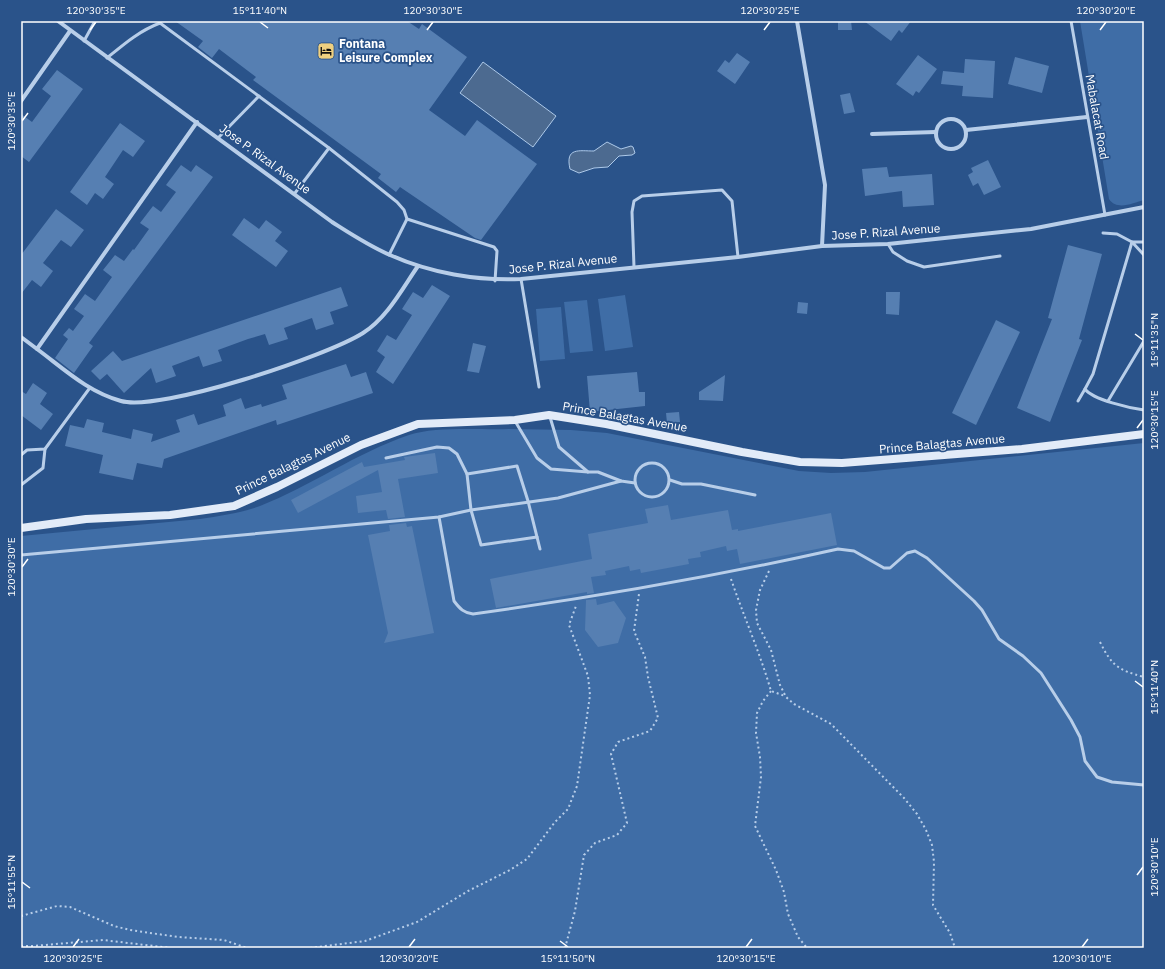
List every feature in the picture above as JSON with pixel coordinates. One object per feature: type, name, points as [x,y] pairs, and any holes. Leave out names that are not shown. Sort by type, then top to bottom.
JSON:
[{"type":"main road","name":"Prince Balagtas Avenue","points":[[21,528],[86,519],[170,515],[234,506],[277,487],[361,445],[418,424],[515,420],[549,415],[606,424],[800,462],[842,463],[1022,449],[1144,434]]},
{"type":"street","name":"Jose P. Rizal Avenue","points":[[58,21],[295,193],[332,222],[390,255],[418,266],[463,276],[495,281],[634,266],[738,257],[822,246],[888,244],[1031,229],[1144,208]]},
{"type":"street","points":[[798,21],[825,185],[822,246]]},
{"type":"street","points":[[21,101],[70,31]]},
{"type":"street","points":[[966,130],[1087,117]]},
{"type":"street","points":[[951,118],[960,121],[966,130],[965,140],[958,147],[953,149],[948,149],[939,143],[936,132],[941,122],[951,118]]},
{"type":"street","points":[[37,349],[197,122]]},
{"type":"street","points":[[872,134],[936,132]]},
{"type":"street","points":[[21,337],[89,389],[122,402],[153,402],[254,377],[340,346],[364,333],[383,316],[418,266]]},
{"type":"lane","points":[[84,41],[95,21]]},
{"type":"lane","name":"Mabalacat Road","points":[[1071,21],[1105,215]]},
{"type":"lane","points":[[107,58],[133,36],[159,22],[329,148],[397,202],[404,210],[407,219],[390,255]]},
{"type":"lane","points":[[219,138],[259,96]]},
{"type":"lane","points":[[295,193],[329,148]]},
{"type":"lane","points":[[634,266],[632,212],[634,200],[642,196],[722,190],[732,201],[738,257]]},
{"type":"lane","points":[[407,219],[494,247],[497,251],[495,281]]},
{"type":"lane","points":[[1103,233],[1117,234],[1132,242],[1144,255]]},
{"type":"lane","points":[[1132,242],[1144,242]]},
{"type":"lane","points":[[1078,401],[1093,374],[1132,242]]},
{"type":"lane","points":[[888,244],[894,252],[907,261],[924,267],[1000,256]]},
{"type":"lane","points":[[521,279],[538,387]]},
{"type":"lane","points":[[1108,401],[1144,341]]},
{"type":"lane","points":[[22,484],[43,468],[45,449],[89,389]]},
{"type":"lane","points":[[1085,389],[1091,394],[1108,401],[1144,410]]},
{"type":"lane","points":[[549,415],[559,448],[588,472]]},
{"type":"lane","points":[[515,420],[537,458],[551,469],[598,472],[621,481],[635,483]]},
{"type":"lane","points":[[386,458],[437,447],[449,448],[457,454],[467,474],[471,510],[480,543],[484,546],[537,537]]},
{"type":"lane","points":[[21,455],[27,450],[45,449]]},
{"type":"lane","points":[[651,463],[660,464],[667,471],[670,480],[662,495],[654,497],[645,496],[638,490],[635,483],[636,474],[642,466],[651,463]]},
{"type":"lane","points":[[467,474],[517,466],[528,501],[540,549]]},
{"type":"lane","points":[[670,480],[682,484],[701,484],[755,495]]},
{"type":"lane","points":[[21,556],[439,517],[471,510],[558,498],[621,481]]},
{"type":"lane","points":[[439,517],[454,601],[467,613],[474,614],[579,600],[790,560],[838,549],[854,551],[884,568],[890,568],[907,553],[915,551],[920,553],[974,601],[982,610],[999,639],[1023,656],[1041,673],[1071,720],[1080,737],[1085,761],[1097,777],[1112,782],[1144,785]]},
{"type":"path","points":[[786,697],[780,685],[766,639],[757,623],[756,610],[760,590],[769,571],[790,560]]},
{"type":"path","points":[[728,572],[744,618],[761,657],[771,691]]},
{"type":"path","points":[[565,948],[575,912],[584,855],[595,843],[617,835],[627,823],[611,754],[618,742],[650,731],[658,718],[648,677],[645,657],[634,631],[640,589]]},
{"type":"path","points":[[310,948],[365,941],[417,922],[468,891],[510,870],[527,859],[555,822],[568,809],[577,786],[590,695],[588,676],[569,625],[579,600]]},
{"type":"path","points":[[1100,642],[1108,659],[1122,670],[1144,677]]},
{"type":"path","points":[[771,691],[786,697],[794,704],[831,724],[904,798],[916,814],[926,830],[932,845],[934,862],[933,905],[950,933],[955,948]]},
{"type":"path","points":[[771,691],[763,701],[757,713],[756,733],[760,757],[761,778],[755,826],[776,870],[784,892],[788,914],[798,937],[807,948]]},
{"type":"path","points":[[21,916],[57,906],[70,907],[114,926],[130,930],[178,938],[224,940],[247,948]]},
{"type":"path","points":[[21,946],[103,940],[171,948]]},
{"type":"shaded area","points":[[1080,21],[1144,21],[1144,200],[1125,205],[1116,205],[1109,199]]},
{"type":"shaded area","points":[[483,62],[556,116],[533,147],[460,93]]},
{"type":"shaded area","points":[[607,142],[621,149],[631,146],[633,147],[635,153],[632,155],[619,156],[608,167],[594,168],[579,173],[570,169],[569,162],[571,154],[578,151],[594,151]]},
{"type":"shaded area","points":[[625,295],[633,347],[605,351],[598,299]]},
{"type":"shaded area","points":[[587,300],[593,351],[570,353],[564,302]]},
{"type":"shaded area","points":[[561,307],[565,359],[540,361],[536,309]]},
{"type":"shaded area","points":[[445,429],[571,430],[607,433],[799,471],[831,473],[865,472],[1144,443],[1144,948],[21,948],[21,536],[200,519],[238,512],[260,506],[279,498],[389,442],[409,435]]},
{"type":"building","points":[[175,21],[407,21],[419,29],[422,24],[467,57],[429,110],[465,136],[477,120],[537,164],[481,240],[475,238],[400,187],[396,192],[378,178],[381,174],[253,80],[256,77],[219,49],[212,58],[198,47],[203,41]]},
{"type":"building","points":[[838,21],[851,21],[852,30],[838,30]]},
{"type":"building","points":[[864,21],[911,21],[902,33],[899,30],[891,41]]},
{"type":"building","points":[[737,53],[750,62],[735,84],[717,71],[725,60],[729,63]]},
{"type":"building","points":[[918,55],[937,69],[919,93],[916,91],[913,96],[896,84]]},
{"type":"building","points":[[1015,57],[1049,66],[1042,93],[1008,84]]},
{"type":"building","points":[[965,59],[995,61],[993,98],[962,96],[963,86],[941,84],[943,71],[964,73]]},
{"type":"building","points":[[57,70],[83,89],[29,162],[21,156],[21,114],[32,122],[51,96],[42,89]]},
{"type":"building","points":[[850,93],[855,112],[844,114],[840,95]]},
{"type":"building","points":[[120,123],[145,141],[133,157],[123,150],[105,177],[114,184],[103,199],[95,193],[87,205],[70,192]]},
{"type":"building","points":[[988,160],[1001,187],[984,195],[978,183],[973,186],[968,175],[973,172],[971,168]]},
{"type":"building","points":[[181,165],[191,172],[196,165],[213,177],[89,343],[93,346],[74,373],[55,358],[68,339],[63,335],[69,328],[73,331],[84,316],[74,309],[85,294],[95,301],[112,277],[103,270],[115,255],[124,261],[133,249],[134,250],[149,229],[140,223],[153,206],[161,212],[176,192],[166,185]]},
{"type":"building","points":[[887,167],[889,177],[932,174],[934,205],[903,207],[902,191],[865,196],[862,169]]},
{"type":"building","points":[[56,209],[84,230],[71,247],[61,240],[43,263],[53,271],[41,287],[32,280],[21,294],[21,255]]},
{"type":"building","points":[[244,218],[259,229],[266,220],[282,232],[275,241],[288,251],[276,267],[232,235]]},
{"type":"building","points":[[1068,245],[1102,254],[1079,339],[1082,340],[1050,422],[1017,408],[1052,319],[1048,318]]},
{"type":"building","points":[[432,285],[450,296],[393,384],[376,372],[385,357],[377,351],[387,335],[396,340],[412,315],[402,309],[413,292],[423,298]]},
{"type":"building","points":[[341,287],[348,306],[330,312],[334,324],[316,330],[312,318],[284,328],[288,339],[269,345],[265,334],[248,339],[218,350],[222,361],[203,367],[199,356],[172,366],[176,376],[156,383],[151,368],[124,393],[107,374],[100,380],[91,371],[113,351],[122,361]]},
{"type":"building","points":[[886,292],[900,292],[899,315],[886,314]]},
{"type":"building","points":[[798,302],[808,303],[807,314],[797,313]]},
{"type":"building","points":[[996,320],[1020,332],[976,425],[952,413]]},
{"type":"building","points":[[473,343],[486,346],[479,373],[467,371]]},
{"type":"building","points":[[346,364],[351,377],[366,372],[373,393],[277,425],[276,420],[164,459],[162,468],[137,463],[133,480],[99,473],[103,455],[65,446],[70,425],[84,428],[87,419],[104,423],[102,432],[131,439],[133,429],[153,434],[151,442],[180,432],[176,420],[194,414],[198,425],[226,416],[223,405],[241,398],[245,409],[261,404],[262,407],[287,399],[282,385]]},
{"type":"building","points":[[637,372],[639,392],[645,392],[645,406],[590,412],[587,376]]},
{"type":"building","points":[[725,375],[723,401],[699,400],[699,392]]},
{"type":"building","points":[[33,383],[47,393],[40,404],[53,414],[41,430],[21,415],[21,391],[26,394]]},
{"type":"building","points":[[679,412],[680,422],[667,423],[666,413]]},
{"type":"building","points":[[435,453],[438,473],[398,479],[405,517],[388,519],[386,510],[358,513],[356,496],[382,492],[378,470],[298,513],[291,500],[362,462],[364,467],[405,460],[404,457]]},
{"type":"building","points":[[668,505],[671,520],[728,510],[732,530],[738,529],[738,531],[831,513],[837,545],[740,564],[737,549],[727,551],[726,546],[700,552],[701,557],[688,559],[689,564],[641,573],[640,569],[630,571],[629,566],[605,571],[606,575],[591,577],[594,593],[587,594],[587,592],[496,608],[490,579],[592,559],[588,534],[648,523],[645,509]]},
{"type":"building","points":[[406,523],[407,527],[412,526],[434,633],[384,643],[388,633],[368,535],[390,531],[389,525]]},
{"type":"building","points":[[596,599],[597,605],[614,601],[626,618],[618,643],[598,647],[585,630],[586,600]]},
{"type":"place","name":"Fontana Leisure Complex","points":[[326,51]]}]
